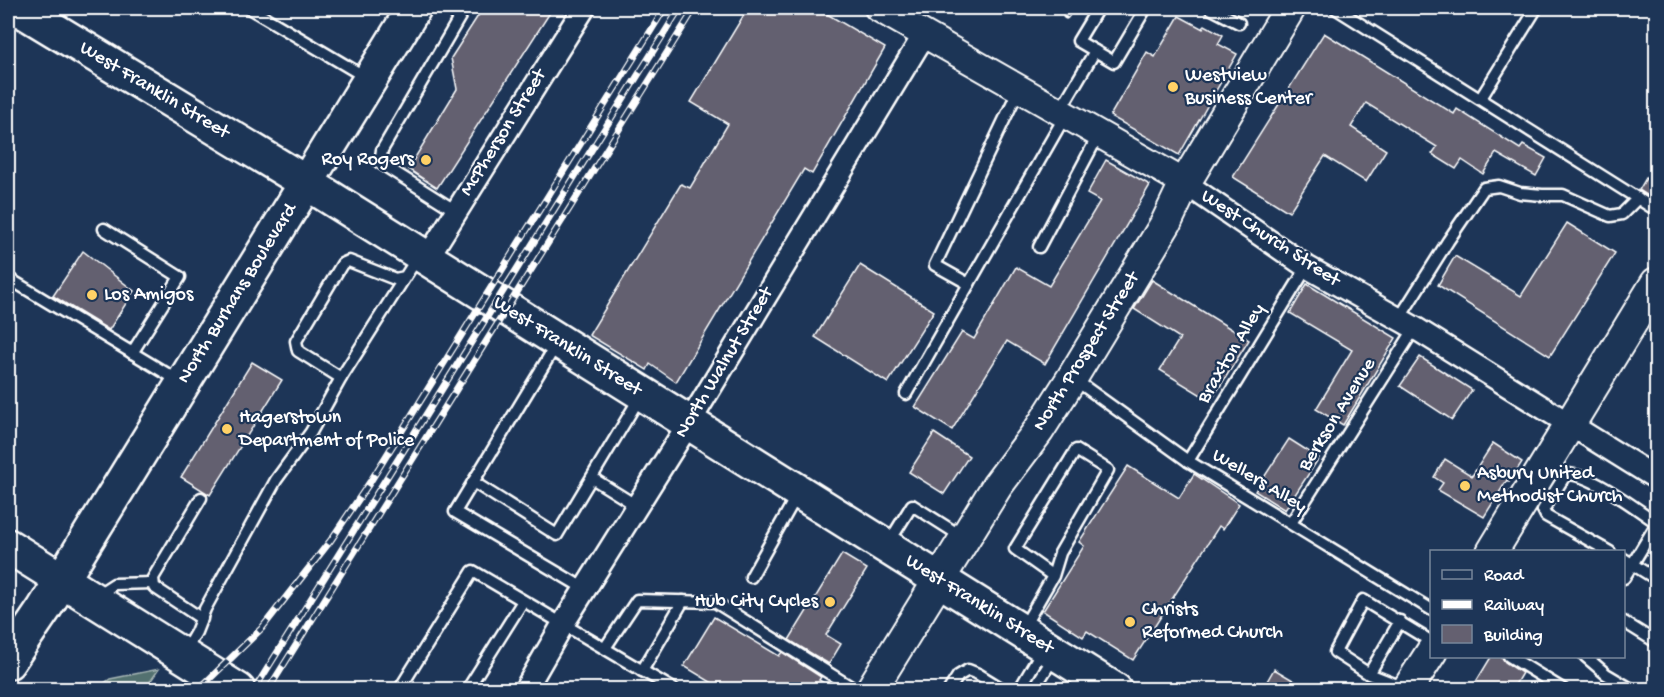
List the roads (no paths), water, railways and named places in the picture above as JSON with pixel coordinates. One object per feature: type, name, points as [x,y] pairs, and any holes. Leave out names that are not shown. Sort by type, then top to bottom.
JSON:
[{"type":"main road","name":"West Franklin Street","points":[[18,8],[307,183],[417,264],[558,342],[1115,690]]},
{"type":"main road","name":"North Burhans Boulevard","points":[[8,660],[62,580],[414,8]]},
{"type":"main road","name":"North Prospect Street","points":[[871,690],[997,486],[1039,430],[1072,378],[1166,223],[1185,183],[1290,8]]},
{"type":"main road","points":[[1493,550],[1656,283]]},
{"type":"main road","points":[[8,546],[238,690]]},
{"type":"main road","points":[[1407,689],[1430,653]]},
{"type":"street","name":"McPherson Street","points":[[417,264],[456,211],[584,8]]},
{"type":"street","name":"West Church Street","points":[[878,8],[1185,183],[1306,267],[1407,323],[1656,478]]},
{"type":"street","name":"North Walnut Street","points":[[525,690],[563,624],[689,423],[924,35]]},
{"type":"lane","points":[[249,8],[370,80]]},
{"type":"lane","points":[[456,211],[380,163],[382,150],[465,8]]},
{"type":"lane","points":[[1098,8],[1078,41],[1114,62],[1146,8]]},
{"type":"lane","points":[[1210,8],[1239,23]]},
{"type":"lane","points":[[1335,8],[1656,210]]},
{"type":"lane","points":[[1480,98],[1536,9]]},
{"type":"lane","points":[[906,394],[969,284],[1095,51]]},
{"type":"lane","points":[[969,284],[935,265],[1019,89]]},
{"type":"lane","points":[[1039,247],[1099,134]]},
{"type":"lane","name":"Berkson Avenue","points":[[1291,523],[1407,323],[1448,241],[1484,188],[1499,186],[1520,193],[1563,195],[1610,216],[1622,214],[1638,198]]},
{"type":"lane","points":[[104,229],[180,277],[132,353]]},
{"type":"lane","points":[[341,378],[298,351],[296,341],[342,264],[349,261],[395,279],[417,264]]},
{"type":"lane","points":[[183,655],[205,609],[276,480],[311,432],[341,378],[417,264]]},
{"type":"lane","name":"Braxton Alley","points":[[1188,461],[1306,267]]},
{"type":"lane","points":[[8,278],[182,383]]},
{"type":"lane","points":[[558,342],[455,512],[585,589]]},
{"type":"lane","name":"Wellers Alley","points":[[1072,378],[1188,461],[1430,609]]},
{"type":"lane","points":[[473,482],[557,535],[642,394]]},
{"type":"lane","points":[[1033,690],[1053,576],[1060,553],[1108,470],[1076,450],[1016,549],[1053,576]]},
{"type":"lane","points":[[1606,550],[1546,516],[1542,510],[1566,474],[1574,474],[1593,482],[1656,523],[1628,561],[1656,579]]},
{"type":"lane","points":[[592,478],[637,506]]},
{"type":"lane","points":[[751,577],[799,492]]},
{"type":"lane","points":[[201,498],[153,579],[153,583],[154,587],[202,619]]},
{"type":"lane","points":[[886,546],[912,505],[964,538]]},
{"type":"lane","points":[[399,690],[473,571],[675,690]]},
{"type":"lane","points":[[92,599],[114,584],[153,583]]},
{"type":"lane","points":[[605,648],[637,600],[715,602],[856,690]]},
{"type":"lane","points":[[1407,689],[1369,674],[1335,652],[1364,600],[1430,641]]},
{"type":"lane","points":[[467,690],[523,601]]},
{"type":"lane","points":[[642,670],[683,601]]},
{"type":"lane","points":[[1369,674],[1400,621]]},
{"type":"lane","points":[[1625,623],[1656,642]]},
{"type":"lane","points":[[1020,690],[1041,643]]},
{"type":"lane","points":[[1511,658],[1564,690]]},
{"type":"lane","points":[[1586,658],[1606,674],[1633,690]]},
{"type":"lane","points":[[949,690],[958,676],[968,670],[1004,690]]},
{"type":"railway","points":[[198,690],[262,628],[331,540],[370,482],[665,8]]},
{"type":"railway","points":[[254,690],[680,8]]},
{"type":"railway","points":[[268,690],[695,8]]},
{"type":"railway","points":[[1066,16],[1071,8]]},
{"type":"place","name":"Westview Business Center","points":[[1173,87]]},
{"type":"place","name":"Roy Rogers","points":[[426,160]]},
{"type":"place","name":"Los Amigos","points":[[92,295]]},
{"type":"place","name":"Hagerstown Department of Police","points":[[227,429]]},
{"type":"place","name":"Asbury United Methodist Church","points":[[1465,486]]},
{"type":"place","name":"Hub City Cycles","points":[[830,602]]},
{"type":"place","name":"Christs Reformed Church","points":[[1130,622]]}]
